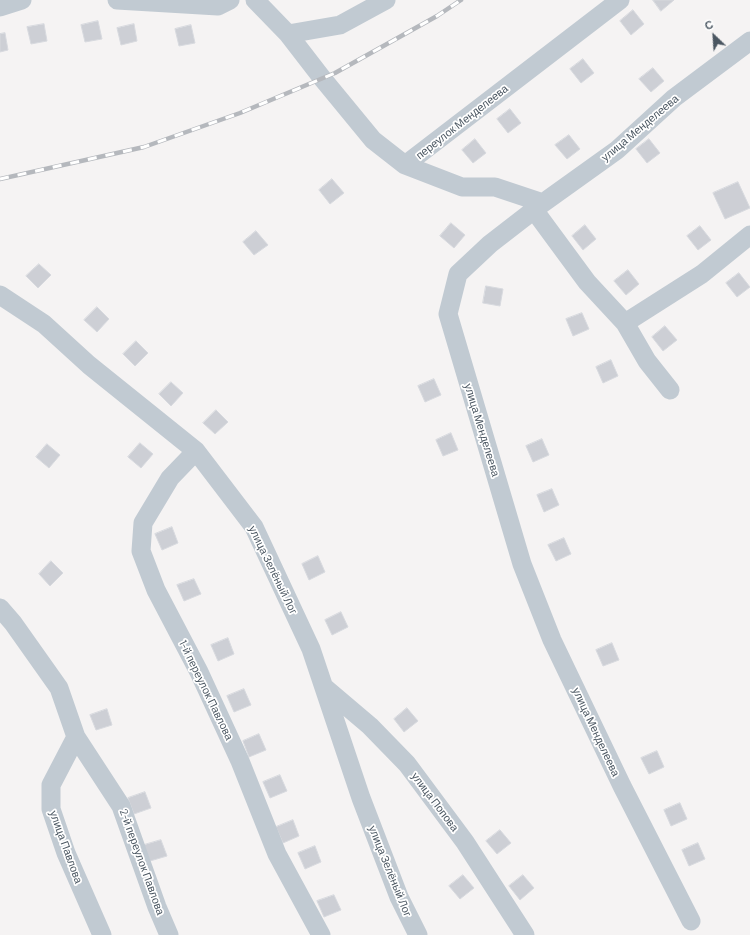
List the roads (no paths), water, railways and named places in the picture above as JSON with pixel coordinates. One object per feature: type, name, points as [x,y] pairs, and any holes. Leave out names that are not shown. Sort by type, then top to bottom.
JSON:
[{"type":"street","points":[[0,7],[22,0]]},
{"type":"street","points":[[117,0],[218,6],[230,0]]},
{"type":"street","name":"переулок Менделеева","points":[[255,0],[288,34],[373,140],[405,165],[620,0]]},
{"type":"street","points":[[288,34],[340,25],[386,0]]},
{"type":"street","name":"улица Менделеева","points":[[691,922],[622,786],[552,640],[541,613],[522,564],[448,314],[458,274],[490,244],[617,150],[674,98],[750,42]]},
{"type":"street","points":[[405,165],[462,187],[495,187],[538,207],[586,282],[625,323],[647,361],[670,390]]},
{"type":"street","points":[[625,323],[702,274],[750,235]]},
{"type":"street","name":"улица Зелёный Лог","points":[[0,295],[44,324],[89,365],[196,451],[254,528],[311,649],[361,798],[398,897],[418,935]]},
{"type":"street","name":"1-й переулок Павлова","points":[[196,451],[170,478],[143,523],[141,551],[156,590],[199,672],[240,761],[277,854],[321,935]]},
{"type":"street","name":"2-й переулок Павлова","points":[[0,608],[13,623],[60,688],[76,736],[121,806],[157,907],[169,935]]},
{"type":"street","name":"улица Попова","points":[[324,687],[370,726],[407,764],[465,842],[525,935]]},
{"type":"street","name":"улица Павлова","points":[[76,736],[51,785],[51,809],[66,853],[102,935]]},
{"type":"railway","points":[[0,179],[144,147],[240,113],[335,73],[437,16],[461,0]]}]
